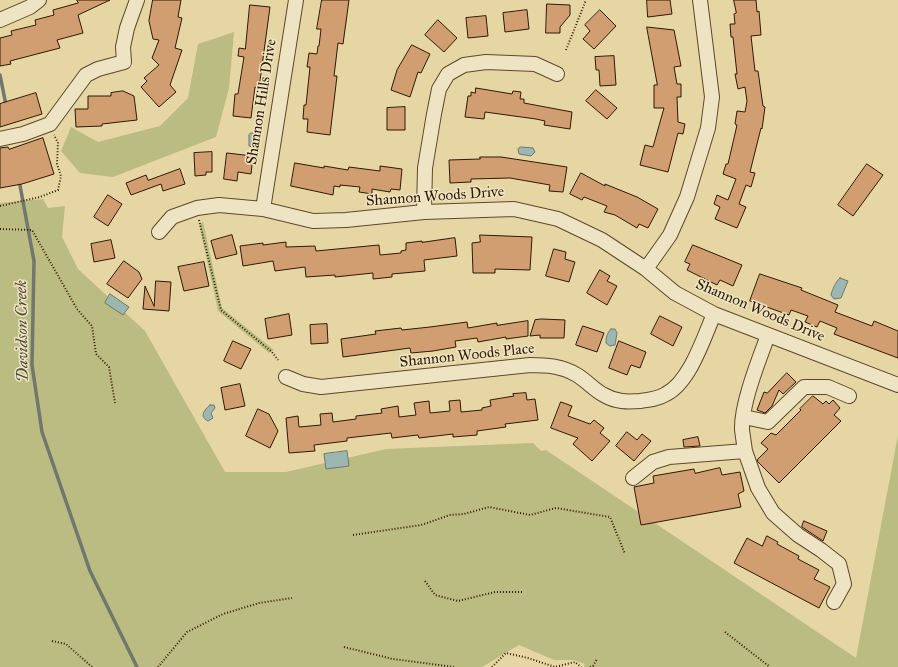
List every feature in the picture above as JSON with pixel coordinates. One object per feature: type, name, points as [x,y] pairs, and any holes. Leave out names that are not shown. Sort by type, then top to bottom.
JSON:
[{"type":"street","points":[[0,20],[30,7],[39,0]]},
{"type":"street","points":[[0,138],[23,134],[50,124],[86,75],[98,68],[124,62],[123,47],[127,28],[137,0]]},
{"type":"street","name":"Shannon Hills Drive","points":[[263,209],[296,0]]},
{"type":"street","points":[[646,269],[670,235],[687,197],[708,128],[712,97],[700,0]]},
{"type":"street","points":[[424,212],[425,168],[434,114],[439,89],[448,74],[464,65],[486,62],[535,64],[558,74]]},
{"type":"street","name":"Shannon Woods Drive","points":[[159,232],[172,216],[197,208],[219,205],[263,209],[313,221],[346,220],[424,212],[514,209],[558,219],[602,240],[646,269],[675,293],[714,314],[898,385]]},
{"type":"street","name":"Shannon Woods Place","points":[[286,377],[303,384],[321,387],[530,365],[546,365],[563,368],[577,375],[604,395],[618,401],[650,400],[667,394],[681,382],[692,366],[714,314]]},
{"type":"street","points":[[768,335],[750,387],[744,417],[742,429],[745,451],[758,488],[773,513],[798,535],[821,550],[838,564],[844,584],[834,602]]},
{"type":"street","points":[[744,417],[768,422],[804,387],[828,387],[849,396]]},
{"type":"street","points":[[633,478],[653,462],[669,457],[745,451]]},
{"type":"path","points":[[566,50],[586,0]]},
{"type":"path","points":[[0,206],[40,197],[58,190],[61,176],[57,164],[58,143],[50,124]]},
{"type":"path","points":[[199,218],[221,310],[272,352],[278,360]]},
{"type":"path","points":[[0,229],[32,230],[77,308],[92,326],[96,354],[109,367],[115,403]]},
{"type":"path","points":[[353,534],[421,525],[450,515],[464,514],[489,507],[530,515],[556,508],[610,517],[625,554]]},
{"type":"path","points":[[425,581],[435,595],[458,601],[495,592],[522,592]]},
{"type":"path","points":[[158,667],[187,632],[223,614],[259,603],[292,598]]},
{"type":"path","points":[[725,632],[770,667]]},
{"type":"path","points":[[52,641],[66,644],[92,667]]},
{"type":"path","points":[[344,647],[393,658],[454,667]]},
{"type":"path","points":[[492,667],[506,653],[528,658],[555,667],[575,662],[581,667]]},
{"type":"path","points":[[590,667],[593,666],[597,659]]},
{"type":"green space","points":[[234,32],[229,88],[216,137],[113,177],[80,173],[61,151],[71,127],[98,142],[160,126],[188,98],[198,44]]},
{"type":"green space","points":[[43,199],[48,208],[65,206],[62,237],[78,269],[145,331],[225,472],[286,472],[386,449],[533,443],[541,451],[546,450],[856,658],[898,435],[898,667],[583,667],[585,664],[574,660],[554,660],[519,645],[482,667],[0,667],[0,203]]},
{"type":"green space","points":[[203,222],[222,308],[274,350],[269,353],[218,311],[199,224]]},
{"type":"water","points":[[251,133],[257,134],[255,145],[252,147],[249,146],[249,135]]},
{"type":"water","points":[[521,147],[533,148],[535,152],[531,156],[519,154],[518,149]]},
{"type":"water","points":[[840,278],[848,281],[841,298],[834,299],[831,295],[833,288]]},
{"type":"water","points":[[110,294],[129,307],[123,315],[105,303]]},
{"type":"water","points":[[611,329],[615,329],[617,333],[615,345],[610,346],[606,343],[606,341]]},
{"type":"water","points":[[210,405],[214,405],[215,408],[211,413],[213,418],[208,421],[204,418],[203,413]]},
{"type":"water","points":[[347,451],[349,466],[326,469],[324,454]]},
{"type":"building","points":[[77,0],[110,0],[78,15],[83,33],[57,40],[60,48],[10,61],[11,64],[0,66],[0,38],[12,35],[11,31],[36,25],[35,20],[54,15],[53,10],[78,3]]},
{"type":"building","points":[[153,0],[181,0],[178,17],[182,18],[175,48],[182,50],[170,85],[176,92],[159,107],[141,87],[147,81],[144,78],[159,65],[152,58],[159,40],[153,39],[149,21]]},
{"type":"building","points":[[322,0],[349,0],[343,44],[338,43],[334,76],[337,76],[330,135],[307,132],[308,119],[303,119],[310,67],[307,67],[309,53],[317,54],[319,46],[321,29],[317,29]]},
{"type":"building","points":[[647,0],[670,0],[672,14],[648,17]]},
{"type":"building","points":[[734,0],[756,0],[757,12],[759,11],[761,35],[751,36],[755,71],[758,71],[763,106],[765,107],[762,129],[761,128],[750,172],[755,173],[751,187],[746,185],[739,204],[746,207],[737,228],[715,219],[720,207],[714,204],[717,195],[728,200],[736,179],[723,174],[726,164],[728,164],[737,125],[735,124],[737,111],[745,112],[747,101],[745,87],[738,89],[735,74],[737,74],[730,24],[735,24],[734,14],[736,13]]},
{"type":"building","points":[[547,4],[570,5],[570,15],[560,27],[560,33],[546,33]]},
{"type":"building","points":[[250,5],[270,7],[259,88],[255,87],[251,118],[233,116],[235,94],[238,94],[244,57],[238,56],[239,48],[245,49]]},
{"type":"building","points":[[527,10],[529,29],[505,32],[503,13]]},
{"type":"building","points":[[600,10],[616,26],[594,49],[583,39],[590,31],[585,25]]},
{"type":"building","points":[[486,16],[488,36],[468,38],[466,18]]},
{"type":"building","points":[[438,20],[457,38],[444,52],[425,35]]},
{"type":"building","points":[[647,27],[674,30],[681,66],[674,67],[677,84],[681,84],[681,97],[677,97],[678,122],[685,124],[683,134],[678,133],[668,172],[640,165],[645,145],[653,147],[664,108],[654,108],[654,85],[657,85]]},
{"type":"building","points":[[412,45],[430,54],[421,73],[418,72],[410,97],[391,90],[397,70]]},
{"type":"building","points":[[614,56],[616,85],[600,86],[599,70],[596,70],[595,57]]},
{"type":"building","points":[[476,88],[512,94],[513,91],[521,92],[520,99],[524,99],[524,103],[572,112],[570,129],[544,125],[545,121],[536,119],[485,112],[484,119],[465,117],[468,96],[471,96],[471,92],[475,93]]},
{"type":"building","points":[[596,90],[617,108],[607,119],[586,101]]},
{"type":"building","points":[[123,91],[134,96],[137,120],[102,124],[102,126],[76,127],[75,109],[88,109],[88,96],[111,96],[111,93]]},
{"type":"building","points":[[36,93],[42,114],[0,127],[0,104]]},
{"type":"building","points":[[405,107],[405,130],[387,130],[387,108]]},
{"type":"building","points":[[43,138],[54,174],[22,184],[0,188],[0,148],[8,147],[9,149]]},
{"type":"building","points":[[212,152],[212,172],[206,172],[206,175],[195,176],[194,153]]},
{"type":"building","points":[[227,153],[253,156],[251,174],[238,172],[237,181],[224,179]]},
{"type":"building","points":[[480,157],[501,157],[567,167],[563,192],[549,191],[550,185],[510,178],[471,179],[471,182],[450,183],[449,160],[480,159]]},
{"type":"building","points":[[295,163],[348,170],[349,167],[380,171],[380,166],[402,169],[400,190],[391,189],[390,192],[372,189],[372,194],[359,192],[360,187],[340,185],[340,187],[334,186],[333,195],[291,186]]},
{"type":"building","points":[[867,164],[883,175],[853,216],[838,205]]},
{"type":"building","points":[[180,169],[185,184],[163,191],[161,184],[131,195],[126,183],[146,175],[148,180]]},
{"type":"building","points":[[581,173],[605,186],[605,184],[637,197],[658,209],[648,228],[639,224],[637,228],[615,215],[604,212],[607,206],[584,197],[582,200],[570,194]]},
{"type":"building","points":[[108,195],[122,204],[108,226],[94,217]]},
{"type":"building","points":[[232,235],[237,254],[216,259],[211,241]]},
{"type":"building","points":[[480,235],[532,237],[530,270],[495,269],[495,273],[473,273],[472,243],[480,242]]},
{"type":"building","points":[[455,238],[457,256],[424,260],[425,271],[392,274],[392,277],[373,279],[373,273],[335,277],[335,275],[306,277],[305,267],[275,271],[273,261],[243,266],[240,246],[286,242],[286,247],[315,246],[316,251],[379,245],[380,255],[401,253],[401,251],[406,250],[406,243]]},
{"type":"building","points":[[111,240],[115,258],[94,262],[91,244]]},
{"type":"building","points":[[693,245],[742,265],[733,286],[720,280],[717,285],[687,270],[690,264],[685,262]]},
{"type":"building","points":[[554,249],[566,252],[565,259],[575,262],[569,282],[546,276]]},
{"type":"building","points":[[124,261],[139,272],[142,279],[128,298],[107,284]]},
{"type":"building","points":[[204,262],[209,286],[184,291],[178,267]]},
{"type":"building","points":[[600,270],[610,276],[607,281],[617,286],[607,305],[587,293]]},
{"type":"building","points":[[760,274],[802,288],[801,290],[838,305],[835,312],[872,326],[874,321],[898,331],[898,358],[834,334],[837,328],[820,321],[817,327],[805,322],[808,316],[791,310],[789,315],[750,301]]},
{"type":"building","points":[[156,281],[171,282],[169,311],[143,309],[145,286],[154,306]]},
{"type":"building","points":[[289,314],[292,335],[268,339],[265,319]]},
{"type":"building","points":[[660,316],[682,327],[673,346],[651,334]]},
{"type":"building","points":[[535,320],[565,320],[564,338],[540,338],[540,335],[530,336]]},
{"type":"building","points":[[528,321],[528,336],[506,339],[506,337],[478,342],[477,338],[455,341],[456,347],[433,351],[411,353],[410,348],[343,357],[341,339],[376,334],[375,331],[401,328],[402,330],[467,322],[468,328],[497,323],[497,325]]},
{"type":"building","points":[[327,324],[328,343],[311,344],[310,325]]},
{"type":"building","points":[[583,326],[604,333],[597,352],[576,345]]},
{"type":"building","points":[[233,341],[251,349],[241,369],[224,361]]},
{"type":"building","points":[[619,341],[646,352],[640,368],[631,365],[627,375],[609,368]]},
{"type":"building","points":[[787,373],[796,382],[783,394],[779,390],[772,406],[765,413],[757,410],[764,392],[767,393]]},
{"type":"building","points":[[240,384],[245,406],[225,410],[221,388]]},
{"type":"building","points":[[526,393],[527,400],[535,399],[538,420],[505,424],[506,427],[477,431],[477,435],[453,437],[453,434],[419,438],[418,435],[392,438],[391,433],[347,438],[347,441],[314,445],[315,451],[289,453],[286,418],[298,416],[299,427],[321,425],[320,414],[332,413],[333,422],[356,419],[356,416],[382,413],[381,409],[398,406],[399,417],[416,415],[414,403],[429,401],[430,413],[450,411],[449,401],[460,400],[461,412],[482,410],[482,408],[491,406],[490,400],[514,396],[513,394]]},
{"type":"building","points":[[813,396],[823,404],[826,401],[829,404],[833,400],[840,408],[834,415],[841,421],[779,483],[757,460],[768,449],[761,443],[771,433],[776,435]]},
{"type":"building","points":[[561,402],[572,406],[568,416],[590,424],[594,420],[604,428],[600,433],[610,441],[592,461],[573,444],[578,438],[551,428]]},
{"type":"building","points":[[258,409],[269,414],[278,431],[270,448],[246,436]]},
{"type":"building","points":[[627,432],[637,440],[642,434],[651,441],[634,461],[616,446]]},
{"type":"building","points":[[698,437],[700,446],[684,447],[683,440]]},
{"type":"building","points":[[720,468],[722,475],[740,472],[744,491],[738,494],[741,507],[641,525],[634,487],[654,483],[653,476],[694,469],[695,473]]},
{"type":"building","points":[[804,521],[827,531],[823,541],[802,527]]},
{"type":"building","points":[[767,536],[778,542],[777,544],[799,556],[798,559],[819,570],[814,579],[830,587],[819,608],[734,563],[747,538],[762,546]]},
{"type":"waterway","name":"Davidson Creek","points":[[0,75],[6,105]]},
{"type":"waterway","name":"Davidson Creek","points":[[19,180],[34,261],[32,365],[42,432],[90,571],[137,667]]}]
